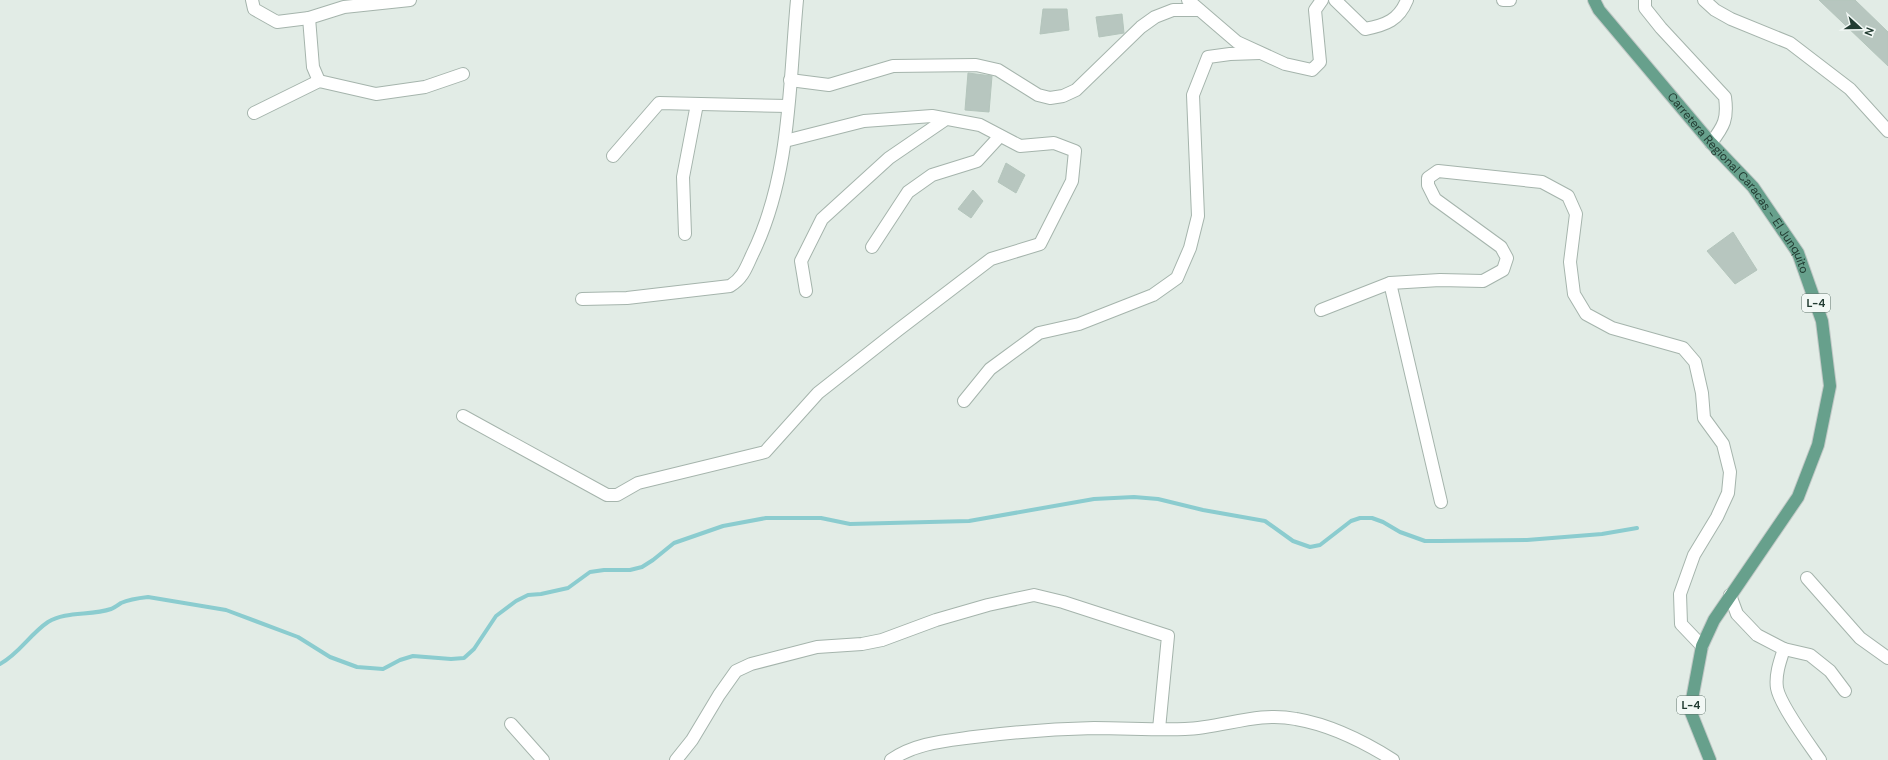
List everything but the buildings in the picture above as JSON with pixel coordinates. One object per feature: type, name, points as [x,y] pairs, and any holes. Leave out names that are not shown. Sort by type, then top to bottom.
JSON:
[{"type":"main road","name":"Carretera Regional Caracas - El Junquito","points":[[1594,0],[1599,10],[1711,143],[1753,187],[1798,253],[1822,321],[1830,386],[1818,444],[1798,497],[1730,595],[1714,620],[1702,646],[1690,710],[1710,760]]},
{"type":"street","points":[[252,0],[254,9],[277,22],[309,18],[344,7],[410,0]]},
{"type":"street","points":[[582,299],[627,298],[730,286],[740,280],[756,246],[774,197],[785,142],[797,0]]},
{"type":"street","points":[[1188,0],[1237,42],[1286,64],[1312,70],[1320,62],[1315,10],[1322,0]]},
{"type":"street","points":[[1335,0],[1365,29],[1383,26],[1402,12],[1407,0]]},
{"type":"street","points":[[1503,0],[1510,0]]},
{"type":"street","points":[[1645,0],[1645,8],[1661,28],[1725,97],[1727,112],[1723,126],[1711,143]]},
{"type":"street","points":[[1704,0],[1715,10],[1731,19],[1790,43],[1850,89],[1888,131]]},
{"type":"street","points":[[790,80],[829,85],[893,66],[976,64],[998,70],[1038,95],[1050,98],[1064,96],[1076,90],[1141,27],[1155,17],[1173,10],[1199,10]]},
{"type":"street","points":[[309,18],[313,67],[318,81]]},
{"type":"street","points":[[964,401],[990,369],[1039,333],[1079,324],[1153,295],[1177,278],[1190,248],[1198,216],[1193,95],[1208,57],[1230,54],[1260,53]]},
{"type":"street","points":[[254,113],[318,81],[376,94],[425,87],[463,74]]},
{"type":"street","points":[[613,156],[659,103],[788,106]]},
{"type":"street","points":[[684,234],[683,177],[697,104]]},
{"type":"street","points":[[463,416],[607,495],[617,495],[638,483],[765,452],[818,394],[991,259],[1040,244],[1072,181],[1075,151],[1054,143],[1020,146],[980,126],[932,116],[864,121],[785,142]]},
{"type":"street","points":[[806,291],[801,261],[822,219],[889,158],[946,119]]},
{"type":"street","points":[[872,247],[908,192],[932,175],[977,162],[1000,136]]},
{"type":"street","points":[[1322,310],[1390,283],[1440,280],[1483,281],[1502,270],[1507,258],[1501,247],[1435,199],[1428,185],[1428,178],[1438,171],[1542,182],[1568,196],[1576,214],[1570,262],[1574,294],[1586,314],[1612,328],[1683,348],[1694,362],[1702,393],[1704,418],[1723,444],[1730,472],[1728,493],[1717,517],[1694,555],[1680,594],[1681,624],[1702,646]]},
{"type":"street","points":[[1390,283],[1440,502]]},
{"type":"street","points":[[1807,578],[1860,638],[1888,658]]},
{"type":"street","points":[[676,760],[692,740],[719,695],[736,671],[751,664],[816,647],[862,644],[882,640],[936,620],[988,605],[1034,595],[1063,602],[1168,636],[1159,729]]},
{"type":"street","points":[[1730,595],[1737,614],[1756,635],[1784,649],[1810,655],[1830,671],[1845,691]]},
{"type":"street","points":[[1784,649],[1778,670],[1777,688],[1782,702],[1820,760]]},
{"type":"street","points":[[890,760],[904,751],[935,742],[1024,731],[1096,728],[1187,729],[1259,717],[1295,718],[1325,726],[1362,741],[1393,760]]},
{"type":"street","points":[[511,724],[543,760]]},
{"type":"waterway","points":[[0,664],[13,655],[48,622],[63,616],[112,609],[121,603],[148,597],[226,610],[298,637],[330,657],[357,667],[383,669],[400,660],[413,656],[451,659],[464,658],[474,649],[496,616],[516,601],[528,595],[541,594],[568,588],[590,572],[604,570],[630,570],[642,567],[674,543],[723,526],[766,518],[821,518],[850,524],[969,521],[1094,499],[1134,497],[1158,499],[1203,510],[1265,521],[1293,541],[1310,547],[1320,545],[1351,521],[1360,518],[1372,518],[1383,522],[1400,532],[1425,541],[1527,540],[1602,534],[1637,528]]}]
